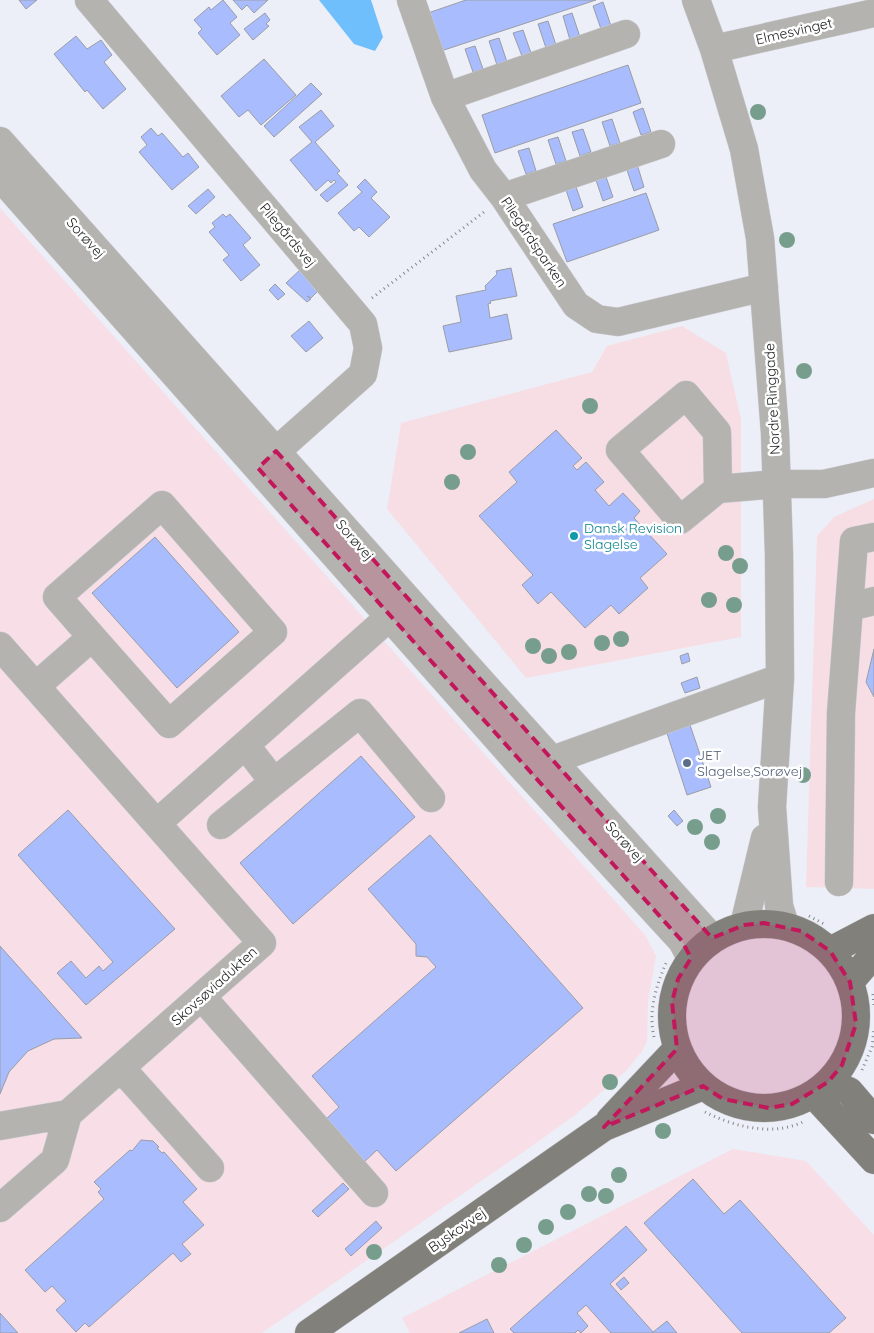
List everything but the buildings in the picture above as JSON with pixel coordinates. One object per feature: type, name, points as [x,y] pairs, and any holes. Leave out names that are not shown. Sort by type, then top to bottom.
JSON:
[{"type":"main road","points":[[874,928],[838,946],[816,940],[782,916],[764,923],[744,925],[686,950],[672,1002],[669,1057],[688,1069],[693,1090],[745,1106],[768,1108],[829,1094],[874,1120]]},
{"type":"main road","points":[[829,1094],[851,1046],[856,1017],[855,1003],[862,967],[841,965],[838,946]]},
{"type":"main road","name":"Byskovvej","points":[[324,1328],[604,1127],[669,1057]]},
{"type":"main road","name":"Byskovvej","points":[[604,1127],[693,1090]]},
{"type":"main road","points":[[829,1094],[874,1160]]},
{"type":"street","name":"Pilegårdsvej","points":[[89,0],[363,324],[368,348],[363,374],[267,459]]},
{"type":"street","name":"Pilegårdsparken","points":[[411,0],[446,97],[483,170],[504,197],[576,305],[597,319],[618,322],[764,286]]},
{"type":"street","name":"Nordre Ringgade","points":[[696,0],[714,50],[744,149],[760,238],[773,393],[777,484],[780,678],[772,808],[782,916]]},
{"type":"street","name":"Elmesvinget","points":[[714,50],[874,13]]},
{"type":"street","points":[[446,97],[626,34]]},
{"type":"street","name":"Sorøvej","points":[[0,141],[267,459],[399,609],[525,770],[686,950]]},
{"type":"street","points":[[504,197],[661,144]]},
{"type":"street","name":"Sorøvej","points":[[0,177],[267,459]]},
{"type":"street","points":[[718,489],[777,484],[824,484],[874,473]]},
{"type":"street","points":[[162,505],[273,632],[169,724],[92,637],[58,597],[162,505]]},
{"type":"street","points":[[839,882],[841,712],[861,604],[854,541],[874,537]]},
{"type":"street","points":[[157,823],[399,609]]},
{"type":"street","name":"Sorøvej","points":[[399,609],[551,761],[712,938]]},
{"type":"street","points":[[36,686],[92,637]]},
{"type":"street","name":"Skovsøviadukten","points":[[0,646],[262,943],[68,1114]]},
{"type":"street","points":[[525,770],[780,678]]},
{"type":"street","points":[[222,825],[360,713],[431,798]]},
{"type":"street","points":[[246,746],[274,782]]},
{"type":"street","name":"Nordre Ringgade","points":[[744,925],[772,808]]},
{"type":"street","points":[[202,997],[374,1193]]},
{"type":"street","points":[[121,1068],[210,1168]]},
{"type":"street","points":[[0,1126],[68,1114],[55,1160],[0,1208]]},
{"type":"path","points":[[354,312],[504,197]]},
{"type":"path","points":[[782,916],[816,918],[838,946]]},
{"type":"path","points":[[669,1057],[653,1032],[652,1008],[657,983],[664,968],[686,950]]},
{"type":"path","points":[[862,967],[873,993],[874,1005]]},
{"type":"path","points":[[693,1090],[703,1111],[726,1122],[751,1128],[776,1128],[801,1123],[829,1094],[862,1072],[872,1047],[874,1030]]},
{"type":"highlighted area","points":[[276,451],[712,938],[744,925],[764,923],[801,931],[830,951],[850,982],[856,1024],[842,1065],[828,1082],[792,1104],[769,1108],[723,1099],[703,1086],[604,1127],[677,1049],[672,1002],[678,979],[691,958],[682,941],[258,468]]},
{"type":"shaded area","points":[[0,208],[645,935],[656,956],[648,1001],[647,1041],[643,1050],[626,1071],[575,1115],[539,1141],[262,1333],[0,1333]]},
{"type":"shaded area","points":[[682,326],[726,353],[741,419],[741,637],[526,678],[387,509],[401,423],[592,372],[607,346]]},
{"type":"shaded area","points":[[874,499],[874,889],[806,887],[817,536],[834,517]]},
{"type":"shaded area","points":[[733,1149],[806,1161],[874,1235],[874,1333],[410,1333],[402,1318]]},
{"type":"water","points":[[319,0],[371,0],[383,37],[375,51],[354,44]]},
{"type":"place","name":"Dansk Revision Slagelse","points":[[574,536]]},
{"type":"place","name":"JET Slagelse,Sorøvej","points":[[687,763]]}]
